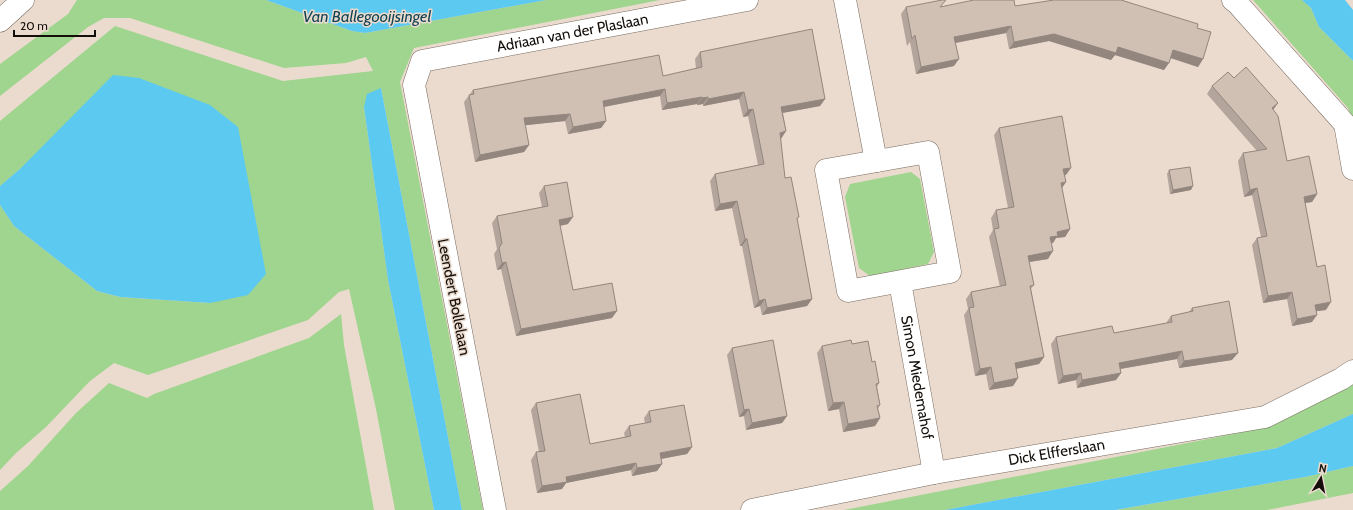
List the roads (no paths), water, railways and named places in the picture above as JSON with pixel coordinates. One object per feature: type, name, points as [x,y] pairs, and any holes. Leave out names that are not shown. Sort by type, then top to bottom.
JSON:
[{"type":"street","points":[[0,21],[23,0]]},
{"type":"street","name":"Adriaan van der Plaslaan","points":[[414,85],[422,61],[747,0]]},
{"type":"street","points":[[845,0],[876,161]]},
{"type":"street","points":[[1233,0],[1238,3],[1345,124],[1353,169]]},
{"type":"street","name":"Leendert Bollelaan","points":[[414,85],[495,510]]},
{"type":"street","points":[[928,152],[950,272],[848,291],[826,170],[876,161],[928,152]]},
{"type":"street","name":"Simon Miedemahof","points":[[900,282],[934,473]]},
{"type":"street","name":"Dick Elfferslaan","points":[[752,510],[934,473],[1265,417],[1341,379],[1353,371]]},
{"type":"water","name":"Van Ballegooijsingel","points":[[266,0],[546,0],[365,33],[352,31]]},
{"type":"water","points":[[1302,0],[1345,0],[1353,10],[1353,61],[1319,27],[1311,8]]},
{"type":"water","points":[[113,75],[139,78],[210,105],[238,127],[266,274],[248,295],[210,303],[120,297],[97,291],[14,226],[0,205],[0,186],[21,168]]},
{"type":"water","points":[[381,88],[462,510],[434,510],[388,280],[364,107],[367,94]]},
{"type":"water","points":[[1353,414],[1353,466],[1305,477],[1115,510],[945,510],[1277,448]]}]
